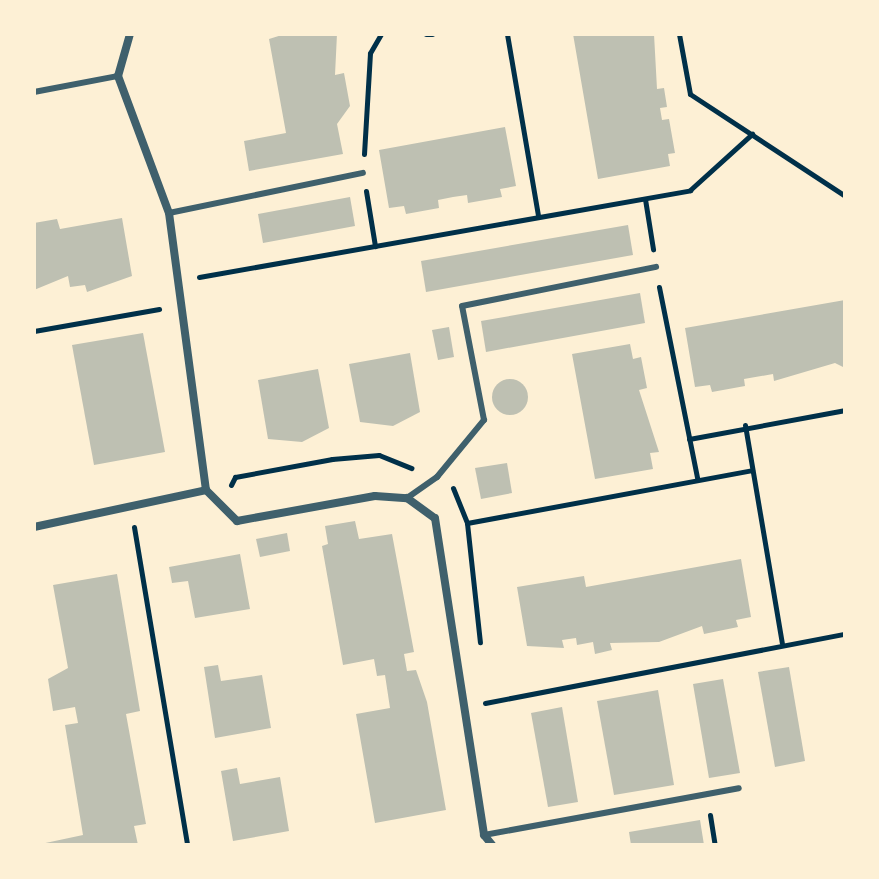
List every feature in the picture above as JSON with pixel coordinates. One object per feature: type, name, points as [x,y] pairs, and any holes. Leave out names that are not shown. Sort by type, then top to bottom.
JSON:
[{"type":"street","points":[[130,34],[118,76],[169,213],[182,280],[206,490],[218,507],[237,521],[375,496],[407,498],[435,518],[484,835],[492,845]]},
{"type":"street","points":[[34,527],[206,490]]},
{"type":"lane","points":[[34,92],[118,76]]},
{"type":"lane","points":[[169,213],[363,173]]},
{"type":"lane","points":[[407,498],[437,477],[484,420],[462,306],[656,267]]},
{"type":"lane","points":[[484,835],[739,788]]},
{"type":"path","points":[[375,246],[363,173],[370,53],[381,34]]},
{"type":"path","points":[[426,34],[432,34]]},
{"type":"path","points":[[507,34],[538,215]]},
{"type":"path","points":[[679,34],[690,94],[845,196]]},
{"type":"path","points":[[182,280],[690,190],[752,134]]},
{"type":"path","points":[[645,199],[697,478]]},
{"type":"path","points":[[34,331],[185,304]]},
{"type":"path","points":[[689,439],[745,425],[845,410]]},
{"type":"path","points":[[745,425],[782,643]]},
{"type":"path","points":[[218,507],[235,477],[332,459],[379,455],[437,477],[458,492],[467,523],[482,658]]},
{"type":"path","points":[[467,523],[752,470]]},
{"type":"path","points":[[130,507],[187,845]]},
{"type":"path","points":[[466,706],[782,643],[845,634]]},
{"type":"path","points":[[486,688],[490,717]]},
{"type":"path","points":[[706,795],[715,845]]},
{"type":"building","points":[[285,34],[337,34],[335,75],[344,73],[350,106],[337,124],[343,154],[249,171],[244,141],[286,133],[269,39]]},
{"type":"building","points":[[573,34],[654,34],[657,89],[664,88],[667,107],[660,108],[662,120],[669,119],[675,153],[668,154],[670,166],[598,179]]},
{"type":"building","points":[[505,127],[516,186],[500,189],[502,197],[468,203],[467,195],[453,197],[438,200],[439,208],[406,214],[404,206],[389,208],[379,150]]},
{"type":"building","points":[[350,197],[355,226],[263,243],[258,214]]},
{"type":"building","points":[[122,218],[132,276],[87,292],[85,285],[70,287],[68,276],[34,290],[34,223],[57,219],[60,229]]},
{"type":"building","points":[[628,225],[633,255],[426,292],[421,261]]},
{"type":"building","points":[[640,293],[645,323],[486,352],[481,321]]},
{"type":"building","points":[[845,300],[845,368],[835,363],[774,381],[773,374],[744,379],[745,386],[712,392],[710,385],[695,387],[685,328]]},
{"type":"building","points":[[449,327],[454,357],[438,360],[432,330]]},
{"type":"building","points":[[143,333],[165,452],[94,465],[72,345]]},
{"type":"building","points":[[630,344],[633,359],[641,357],[647,388],[639,390],[659,452],[650,453],[653,469],[595,479],[572,354]]},
{"type":"building","points":[[410,353],[420,412],[393,426],[360,422],[349,364]]},
{"type":"building","points":[[318,369],[329,428],[302,442],[268,439],[258,380]]},
{"type":"building","points":[[510,379],[523,384],[528,397],[523,410],[510,415],[497,410],[492,397],[497,384]]},
{"type":"building","points":[[507,463],[512,493],[481,499],[475,468]]},
{"type":"building","points":[[355,521],[359,539],[392,534],[414,652],[404,654],[407,671],[416,670],[427,702],[446,810],[375,823],[356,714],[390,708],[385,675],[377,676],[374,659],[343,665],[322,546],[328,544],[325,526]]},
{"type":"building","points":[[287,533],[290,551],[260,557],[256,539]]},
{"type":"building","points":[[240,554],[250,609],[195,618],[188,581],[172,583],[169,567]]},
{"type":"building","points":[[741,559],[751,617],[736,620],[738,627],[704,634],[702,626],[659,642],[610,643],[612,650],[595,654],[593,642],[577,645],[576,638],[562,640],[564,648],[527,646],[517,587],[584,576],[586,587]]},
{"type":"building","points":[[117,574],[140,711],[126,714],[146,824],[134,826],[138,845],[36,845],[83,835],[65,725],[78,723],[75,707],[53,711],[48,679],[68,668],[53,585]]},
{"type":"building","points":[[218,665],[221,681],[262,675],[271,728],[215,738],[204,667]]},
{"type":"building","points":[[789,667],[805,761],[775,767],[758,672]]},
{"type":"building","points":[[723,679],[740,773],[709,778],[693,684]]},
{"type":"building","points":[[658,690],[674,785],[614,795],[597,701]]},
{"type":"building","points":[[562,707],[578,802],[548,807],[531,713]]},
{"type":"building","points":[[237,768],[240,784],[280,777],[289,831],[233,841],[221,771]]},
{"type":"building","points":[[700,820],[704,845],[631,845],[629,832]]}]
